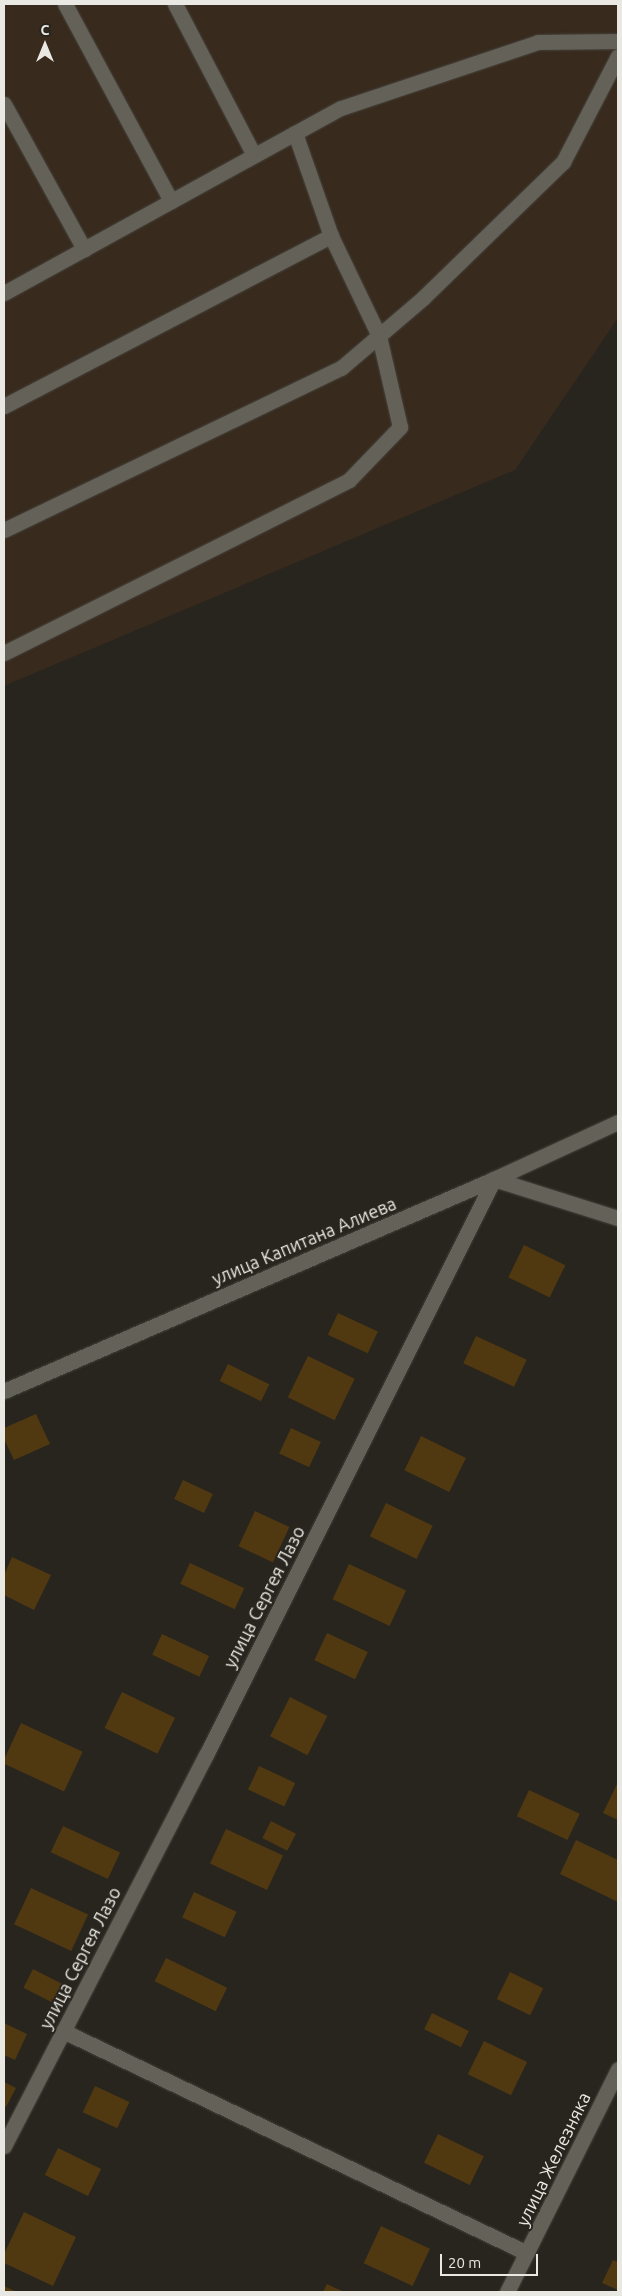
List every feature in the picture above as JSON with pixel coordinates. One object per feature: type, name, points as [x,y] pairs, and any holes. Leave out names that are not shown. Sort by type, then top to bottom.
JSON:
[{"type":"lane","points":[[65,4],[171,201]]},
{"type":"lane","points":[[175,4],[254,155]]},
{"type":"lane","points":[[4,292],[341,108],[538,42],[618,41]]},
{"type":"lane","points":[[4,530],[341,368],[424,297],[563,162],[618,56]]},
{"type":"lane","points":[[4,104],[84,249]]},
{"type":"lane","points":[[4,653],[349,480],[400,427],[380,336],[331,236],[295,133]]},
{"type":"lane","points":[[4,406],[331,236]]},
{"type":"lane","name":"улица Капитана Алиева","points":[[4,1391],[494,1179],[618,1122]]},
{"type":"lane","points":[[494,1179],[618,1218]]},
{"type":"lane","name":"улица Сергея Лазо","points":[[4,2146],[210,1746],[494,1179]]},
{"type":"lane","points":[[63,2031],[527,2253]]},
{"type":"lane","name":"улица Железняка","points":[[507,2292],[618,2069]]},
{"type":"shaded area","points":[[4,4],[618,4],[618,318],[515,470],[4,686]]},
{"type":"building","points":[[524,1245],[565,1265],[550,1298],[508,1277]]},
{"type":"building","points":[[338,1313],[378,1332],[368,1353],[328,1335]]},
{"type":"building","points":[[476,1336],[527,1360],[514,1387],[463,1363]]},
{"type":"building","points":[[308,1356],[355,1379],[335,1420],[288,1397]]},
{"type":"building","points":[[228,1364],[269,1384],[261,1401],[220,1381]]},
{"type":"building","points":[[36,1414],[50,1444],[14,1460],[4,1439],[4,1428]]},
{"type":"building","points":[[291,1428],[321,1442],[309,1467],[279,1453]]},
{"type":"building","points":[[421,1436],[466,1458],[449,1492],[404,1470]]},
{"type":"building","points":[[183,1480],[213,1494],[204,1513],[174,1499]]},
{"type":"building","points":[[386,1503],[433,1526],[417,1559],[370,1536]]},
{"type":"building","points":[[255,1511],[289,1527],[273,1562],[239,1546]]},
{"type":"building","points":[[12,1557],[51,1575],[34,1610],[4,1595],[4,1575]]},
{"type":"building","points":[[190,1563],[244,1588],[235,1609],[180,1584]]},
{"type":"building","points":[[349,1564],[406,1591],[390,1626],[333,1599]]},
{"type":"building","points":[[327,1633],[368,1652],[355,1679],[314,1660]]},
{"type":"building","points":[[162,1634],[209,1656],[199,1677],[152,1655]]},
{"type":"building","points":[[122,1692],[175,1718],[157,1754],[104,1728]]},
{"type":"building","points":[[290,1697],[327,1716],[307,1755],[270,1736]]},
{"type":"building","points":[[21,1723],[83,1752],[64,1792],[4,1764],[4,1759]]},
{"type":"building","points":[[259,1766],[295,1783],[284,1806],[248,1790]]},
{"type":"building","points":[[618,1782],[618,1820],[603,1813]]},
{"type":"building","points":[[529,1790],[580,1814],[567,1840],[517,1816]]},
{"type":"building","points":[[271,1821],[296,1834],[287,1851],[262,1838]]},
{"type":"building","points":[[63,1826],[120,1853],[108,1879],[51,1852]]},
{"type":"building","points":[[226,1829],[283,1856],[267,1890],[210,1863]]},
{"type":"building","points":[[576,1840],[618,1860],[618,1902],[560,1874]]},
{"type":"building","points":[[31,1888],[88,1915],[71,1951],[14,1924]]},
{"type":"building","points":[[194,1892],[237,1912],[225,1937],[182,1917]]},
{"type":"building","points":[[166,1958],[227,1988],[216,2011],[155,1981]]},
{"type":"building","points":[[33,1969],[63,1984],[54,2003],[23,1988]]},
{"type":"building","points":[[510,1972],[543,1988],[530,2015],[497,1999]]},
{"type":"building","points":[[432,2013],[469,2031],[461,2047],[424,2029]]},
{"type":"building","points":[[4,2023],[27,2034],[15,2060],[4,2055]]},
{"type":"building","points":[[484,2041],[527,2062],[511,2095],[468,2074]]},
{"type":"building","points":[[4,2082],[16,2088],[6,2107],[4,2106]]},
{"type":"building","points":[[95,2086],[129,2102],[117,2128],[83,2112]]},
{"type":"building","points":[[438,2134],[484,2156],[470,2185],[424,2163]]},
{"type":"building","points":[[58,2148],[101,2169],[88,2196],[45,2175]]},
{"type":"building","points":[[24,2212],[76,2237],[53,2286],[4,2263],[4,2254]]},
{"type":"building","points":[[381,2226],[430,2249],[413,2286],[364,2263]]},
{"type":"building","points":[[613,2260],[618,2262],[618,2290],[602,2283]]},
{"type":"building","points":[[327,2284],[344,2292],[323,2292]]},
{"type":"building","points":[[4,2286],[17,2292],[4,2292]]}]
